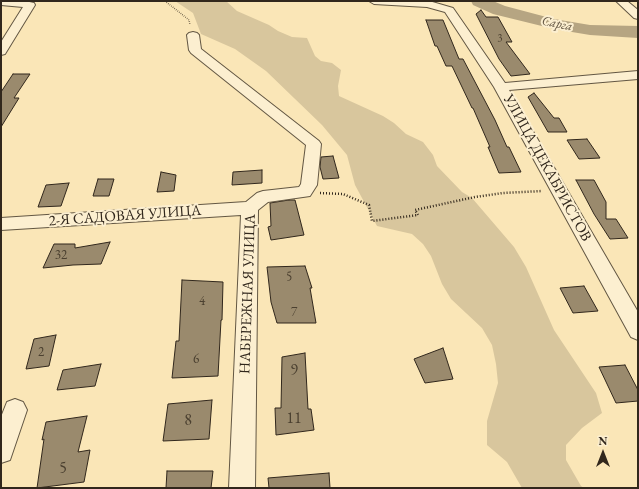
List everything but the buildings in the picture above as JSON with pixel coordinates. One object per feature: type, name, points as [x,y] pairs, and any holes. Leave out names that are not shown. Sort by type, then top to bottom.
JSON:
[{"type":"street","name":"УЛИЦА ДЕКАБРИСТОВ","points":[[374,1],[428,4],[449,10],[501,87],[638,331]]},
{"type":"street","points":[[621,1],[638,16]]},
{"type":"street","points":[[1,2],[13,2],[30,5],[1,51]]},
{"type":"street","points":[[193,35],[195,50],[314,144],[309,185],[304,192]]},
{"type":"street","points":[[501,87],[638,75]]},
{"type":"street","name":"НАБЕРЕЖНАЯ УЛИЦА","points":[[242,488],[250,208],[263,197],[304,192]]},
{"type":"street","name":"2-Я САДОВАЯ УЛИЦА","points":[[1,224],[250,208]]},
{"type":"street","points":[[1,451],[15,410]]},
{"type":"path","points":[[165,1],[189,20],[193,35]]},
{"type":"path","points":[[304,192],[343,194],[369,205],[372,221],[418,215],[415,210],[474,197],[504,193],[559,190]]},
{"type":"shaded area","points":[[175,1],[226,1],[237,11],[269,25],[278,31],[292,37],[307,38],[315,56],[321,61],[332,63],[341,70],[338,86],[339,96],[383,116],[394,123],[406,134],[423,142],[433,155],[437,166],[462,192],[472,198],[514,247],[526,267],[554,330],[596,393],[602,413],[582,428],[566,445],[566,460],[581,486],[584,488],[522,488],[507,462],[487,445],[487,421],[498,383],[492,345],[482,328],[451,299],[442,284],[431,256],[423,244],[412,234],[377,226],[355,185],[347,155],[322,125],[266,71],[235,49],[201,34],[193,13]]},
{"type":"waterway","name":"Сарга","points":[[479,1],[499,10],[554,24],[590,30],[638,32]]}]
